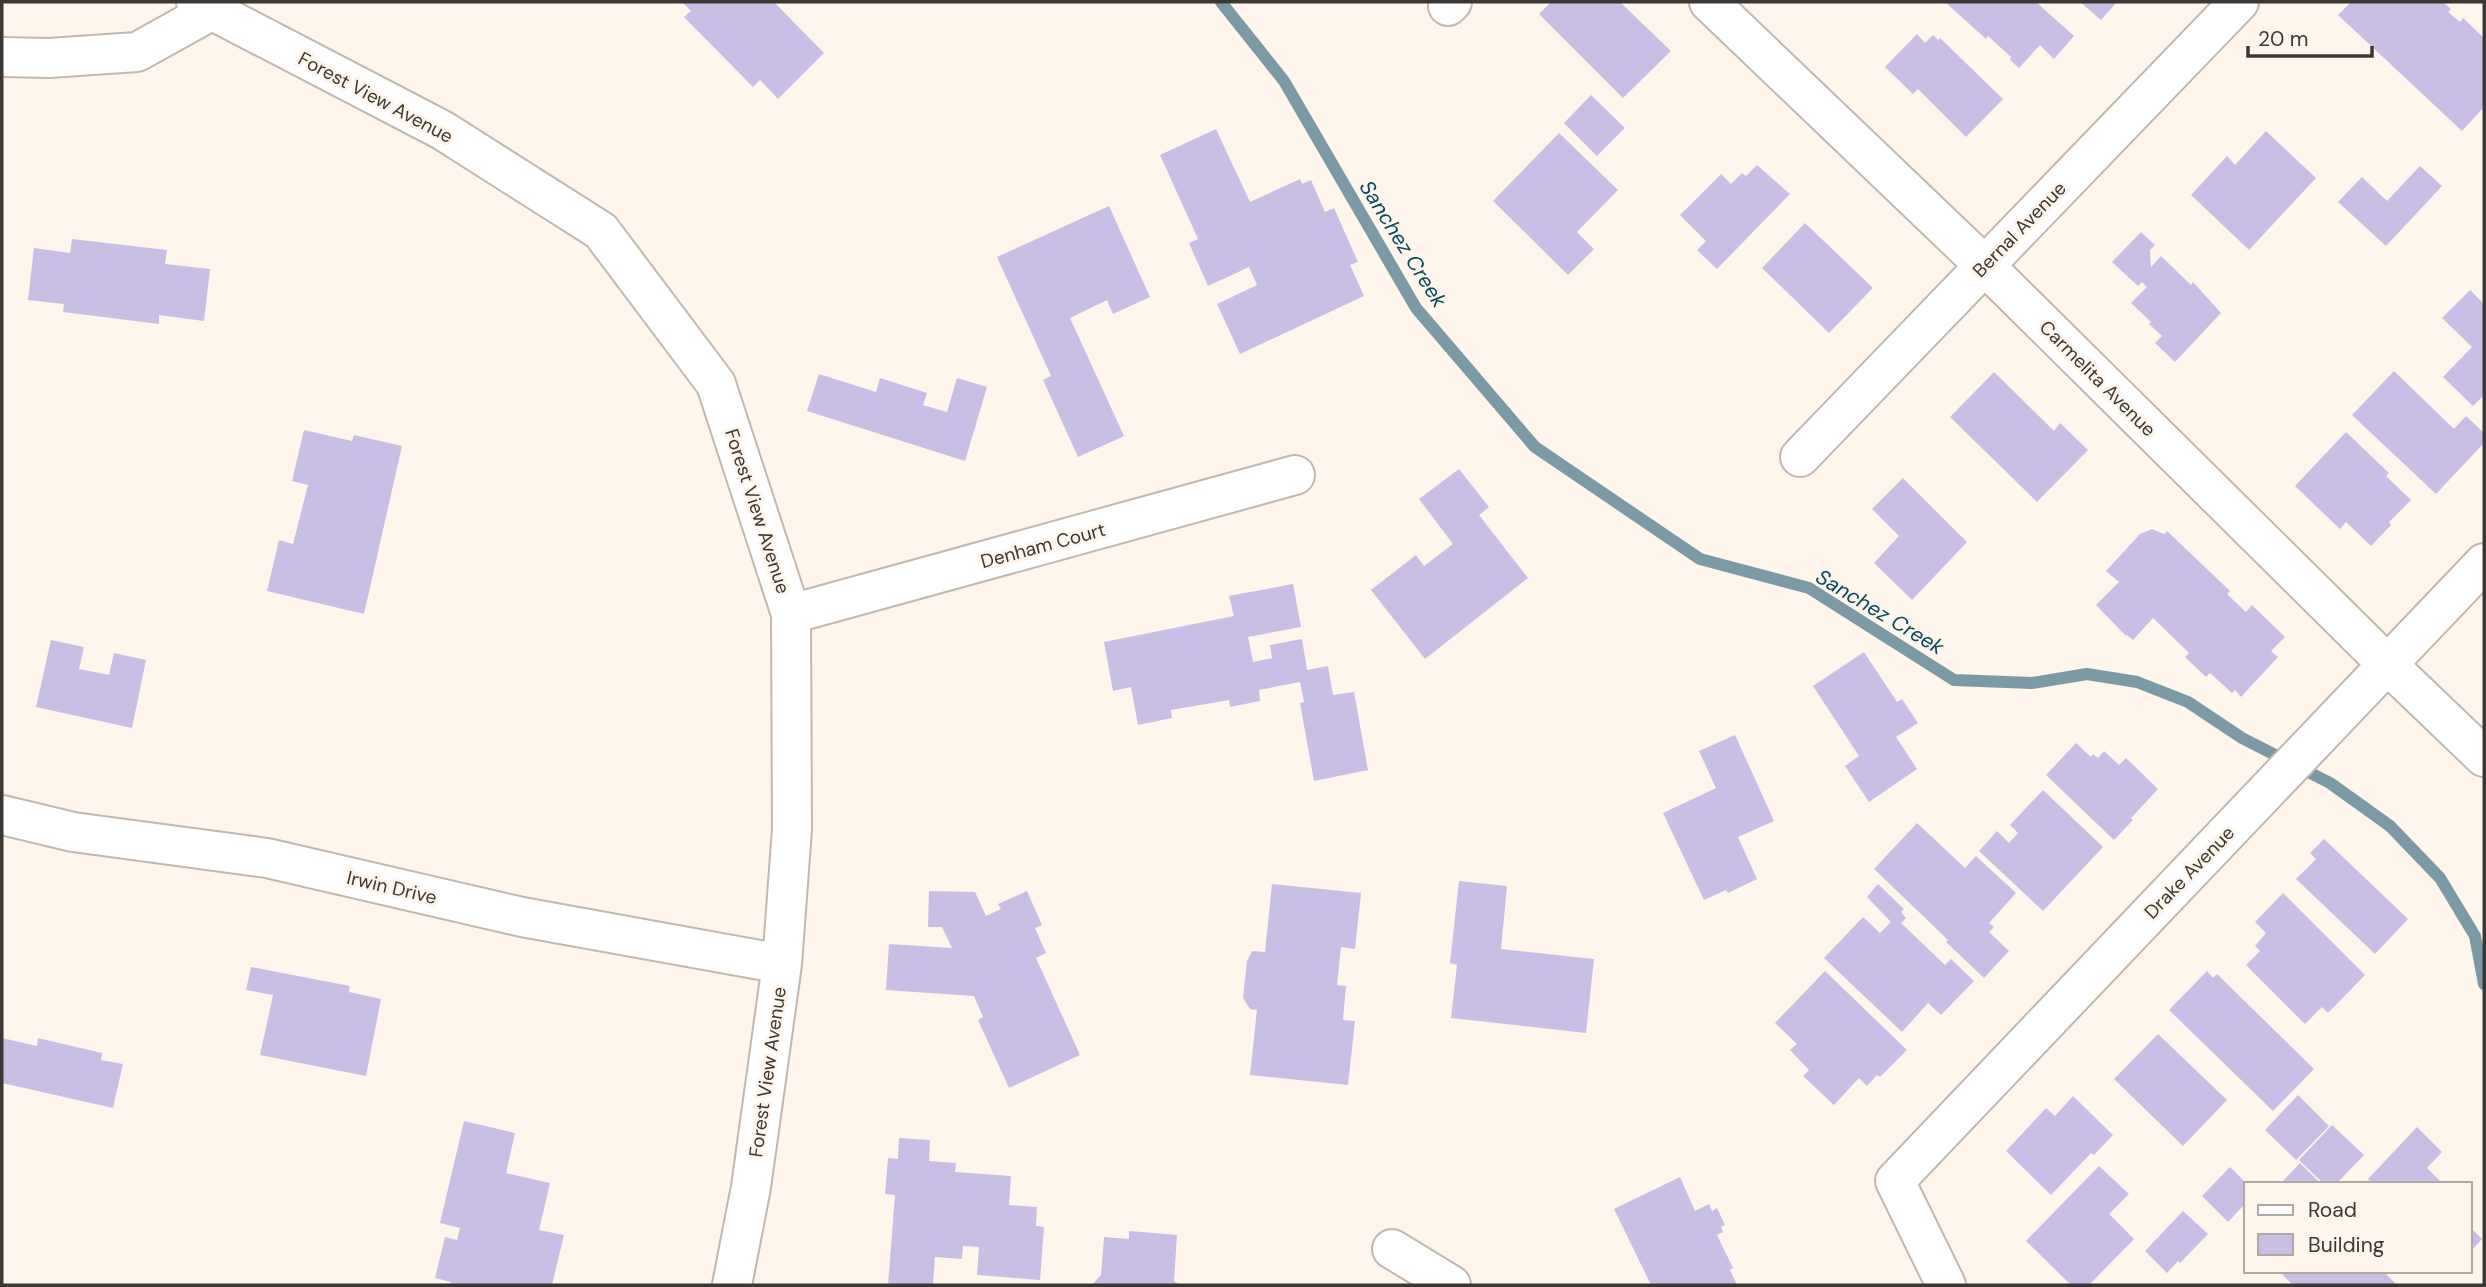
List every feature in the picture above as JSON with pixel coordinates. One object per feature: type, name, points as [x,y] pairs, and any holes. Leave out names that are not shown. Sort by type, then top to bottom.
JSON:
[{"type":"street","name":"Carmelita Avenue","points":[[1709,2],[1984,265],[2484,757]]},
{"type":"street","name":"Bernal Avenue","points":[[1800,457],[2239,2]]},
{"type":"street","points":[[2,57],[49,58],[137,52],[207,5]]},
{"type":"street","name":"Forest View Avenue","points":[[207,5],[442,130],[601,231],[716,384],[791,614],[792,829],[782,964],[751,1187],[732,1285]]},
{"type":"street","name":"Denham Court","points":[[791,614],[1296,475]]},
{"type":"street","name":"Drake Avenue","points":[[1945,1285],[1895,1181],[2484,563]]},
{"type":"street","name":"Irwin Drive","points":[[2,815],[73,831],[267,858],[522,917],[782,964]]},
{"type":"street","points":[[1392,1249],[1451,1285]]},
{"type":"building","points":[[682,2],[774,2],[824,53],[778,99],[760,80],[753,87],[684,17],[691,11]]},
{"type":"building","points":[[1551,2],[1620,2],[1671,51],[1623,98],[1539,14]]},
{"type":"building","points":[[1945,2],[2036,2],[2074,36],[2054,59],[2040,45],[2019,68],[1988,36],[1986,39]]},
{"type":"building","points":[[2080,2],[2117,2],[2101,20]]},
{"type":"building","points":[[2351,2],[2443,2],[2451,9],[2448,12],[2460,22],[2463,18],[2484,38],[2484,107],[2462,131],[2338,15]]},
{"type":"building","points":[[1917,34],[1925,43],[1933,35],[1938,40],[1940,38],[2003,99],[1966,137],[1918,89],[1913,94],[1885,67]]},
{"type":"building","points":[[1591,95],[1625,128],[1597,156],[1564,123]]},
{"type":"building","points":[[1216,129],[1250,202],[1300,179],[1302,184],[1311,180],[1325,212],[1334,208],[1358,262],[1350,265],[1364,296],[1240,354],[1217,304],[1257,285],[1249,267],[1208,286],[1189,243],[1198,239],[1160,155]]},
{"type":"building","points":[[2266,131],[2316,178],[2249,250],[2191,195],[2227,156],[2235,165]]},
{"type":"building","points":[[1559,133],[1618,190],[1577,232],[1594,249],[1568,275],[1493,201]]},
{"type":"building","points":[[1757,165],[1790,194],[1717,269],[1697,250],[1706,241],[1680,215],[1721,174],[1731,184],[1742,173],[1746,176]]},
{"type":"building","points":[[2420,166],[2442,186],[2386,246],[2338,202],[2362,177],[2387,201]]},
{"type":"building","points":[[1109,206],[1150,297],[1113,314],[1107,300],[1070,318],[1124,436],[1078,457],[1043,380],[1051,376],[997,257]]},
{"type":"building","points":[[1805,223],[1873,288],[1829,333],[1762,268]]},
{"type":"building","points":[[2141,232],[2155,245],[2150,250],[2151,267],[2161,256],[2191,285],[2193,282],[2221,313],[2175,362],[2155,343],[2162,336],[2131,303],[2147,287],[2142,282],[2138,286],[2112,262]]},
{"type":"building","points":[[72,239],[167,250],[165,264],[210,269],[204,321],[159,315],[159,324],[63,312],[64,304],[28,300],[34,248],[70,253]]},
{"type":"building","points":[[2470,290],[2484,304],[2484,395],[2473,406],[2443,377],[2472,347],[2442,318]]},
{"type":"building","points":[[2394,371],[2454,429],[2466,416],[2484,433],[2484,443],[2436,494],[2352,415]]},
{"type":"building","points":[[1994,372],[2054,431],[2060,423],[2088,450],[2037,502],[1950,417]]},
{"type":"building","points":[[819,374],[876,392],[880,378],[927,393],[923,405],[947,412],[957,378],[987,387],[965,461],[807,411]]},
{"type":"building","points":[[304,430],[352,441],[354,435],[402,446],[364,614],[267,591],[279,540],[293,544],[308,485],[292,481]]},
{"type":"building","points":[[2346,432],[2389,473],[2386,476],[2411,500],[2389,522],[2391,525],[2371,546],[2346,522],[2340,529],[2295,486]]},
{"type":"building","points":[[1459,469],[1489,507],[1479,515],[1528,578],[1425,659],[1371,590],[1416,555],[1424,566],[1453,544],[1419,499]]},
{"type":"building","points":[[1903,478],[1967,542],[1912,600],[1874,563],[1899,536],[1872,509]]},
{"type":"building","points":[[2152,529],[2164,534],[2167,531],[2230,591],[2227,594],[2246,612],[2252,605],[2285,637],[2271,651],[2278,657],[2241,697],[2235,690],[2232,693],[2210,673],[2206,677],[2185,657],[2189,653],[2153,618],[2133,640],[2096,605],[2119,582],[2106,571],[2140,534]]},
{"type":"building","points":[[1293,584],[1301,627],[1248,637],[1253,662],[1272,658],[1270,645],[1302,639],[1307,670],[1328,666],[1333,695],[1354,692],[1368,770],[1314,781],[1300,703],[1304,702],[1300,682],[1259,690],[1260,701],[1230,707],[1229,700],[1171,710],[1172,718],[1138,725],[1131,687],[1113,691],[1104,642],[1234,616],[1229,596]]},
{"type":"building","points":[[51,640],[84,647],[79,669],[109,675],[114,653],[146,660],[132,728],[36,707]]},
{"type":"building","points":[[1864,652],[1897,702],[1902,699],[1918,723],[1896,737],[1917,769],[1869,802],[1845,766],[1859,756],[1813,686]]},
{"type":"building","points":[[1735,735],[1774,821],[1738,837],[1757,879],[1728,893],[1726,890],[1704,900],[1663,813],[1716,788],[1699,751]]},
{"type":"building","points":[[2076,743],[2091,757],[2093,754],[2098,758],[2104,751],[2119,765],[2126,758],[2158,789],[2114,840],[2046,775]]},
{"type":"building","points":[[2043,790],[2103,847],[2043,911],[1979,851],[1997,831],[2009,843],[2018,833],[2010,825]]},
{"type":"building","points":[[1917,823],[1965,868],[1976,856],[2016,893],[1989,923],[1994,927],[1989,932],[2009,951],[1984,978],[1874,869]]},
{"type":"building","points":[[2324,839],[2408,919],[2375,954],[2296,879],[2316,859],[2310,853]]},
{"type":"building","points":[[1459,881],[1507,886],[1501,949],[1594,959],[1586,1033],[1451,1018],[1457,965],[1450,963]]},
{"type":"building","points":[[1272,884],[1361,893],[1355,949],[1341,947],[1337,985],[1346,986],[1343,1020],[1355,1021],[1348,1085],[1250,1075],[1257,1010],[1250,1009],[1243,998],[1247,961],[1252,951],[1265,952]]},
{"type":"building","points":[[1878,884],[1904,909],[1901,912],[1906,918],[1901,923],[1945,965],[1951,959],[1974,981],[1941,1015],[1928,1003],[1902,1032],[1824,958],[1863,917],[1880,933],[1891,922],[1867,897]]},
{"type":"building","points":[[929,891],[975,892],[986,916],[1001,909],[998,904],[1027,891],[1042,925],[1035,928],[1046,953],[1036,958],[1080,1055],[1009,1088],[978,1020],[983,1017],[974,996],[886,990],[889,944],[952,948],[942,927],[928,927]]},
{"type":"building","points":[[2283,893],[2365,975],[2328,1013],[2322,1007],[2305,1024],[2246,965],[2260,951],[2255,946],[2266,933],[2255,922]]},
{"type":"building","points":[[251,967],[350,986],[349,992],[381,999],[366,1076],[260,1055],[273,995],[246,990]]},
{"type":"building","points":[[1825,971],[1907,1050],[1867,1086],[1859,1078],[1834,1105],[1803,1076],[1809,1070],[1790,1050],[1797,1044],[1775,1023]]},
{"type":"building","points":[[2207,971],[2213,978],[2217,974],[2314,1069],[2273,1111],[2169,1010]]},
{"type":"building","points":[[2158,1034],[2227,1100],[2183,1146],[2114,1079]]},
{"type":"building","points":[[2,1038],[37,1046],[38,1038],[102,1053],[101,1060],[123,1064],[113,1108],[2,1083]]},
{"type":"building","points":[[2298,1095],[2329,1126],[2296,1160],[2265,1130]]},
{"type":"building","points":[[2073,1096],[2113,1135],[2094,1155],[2091,1153],[2051,1195],[2006,1151],[2046,1108],[2055,1116]]},
{"type":"building","points":[[464,1121],[515,1133],[506,1173],[550,1183],[539,1230],[564,1235],[552,1285],[450,1285],[451,1282],[435,1278],[445,1237],[457,1240],[460,1228],[440,1223]]},
{"type":"building","points":[[2332,1125],[2364,1155],[2338,1182],[2322,1182],[2299,1160]]},
{"type":"building","points":[[2417,1127],[2442,1152],[2427,1168],[2441,1182],[2371,1182],[2368,1179]]},
{"type":"building","points":[[899,1138],[930,1140],[929,1161],[956,1163],[955,1172],[1011,1176],[1009,1205],[1037,1207],[1036,1226],[1044,1227],[1040,1280],[977,1275],[979,1247],[963,1246],[962,1259],[935,1257],[933,1285],[888,1285],[895,1195],[885,1194],[888,1158],[898,1159]]},
{"type":"building","points":[[2300,1163],[2319,1182],[2282,1182]]},
{"type":"building","points":[[2099,1166],[2129,1194],[2109,1214],[2134,1239],[2089,1285],[2071,1285],[2026,1241]]},
{"type":"building","points":[[2230,1167],[2245,1182],[2244,1205],[2228,1222],[2202,1196]]},
{"type":"building","points":[[1680,1177],[1695,1211],[1709,1204],[1712,1211],[1717,1208],[1725,1225],[1721,1227],[1723,1232],[1717,1235],[1733,1268],[1730,1270],[1737,1285],[1651,1285],[1614,1209]]},
{"type":"building","points":[[2183,1211],[2208,1234],[2167,1273],[2145,1251]]},
{"type":"building","points":[[2472,1229],[2482,1239],[2472,1250]]},
{"type":"building","points":[[1129,1231],[1177,1235],[1174,1281],[1180,1285],[1092,1285],[1101,1275],[1104,1237],[1129,1239]]},
{"type":"building","points":[[2281,1273],[2385,1273],[2397,1285],[2293,1285]]},
{"type":"waterway","name":"Sanchez Creek","points":[[1221,2],[1284,81],[1416,308],[1535,447],[1700,559],[1809,588],[1954,680],[2032,683],[2087,674],[2137,682],[2188,702],[2242,738],[2330,783],[2390,826],[2440,878],[2475,936],[2484,984]]}]
